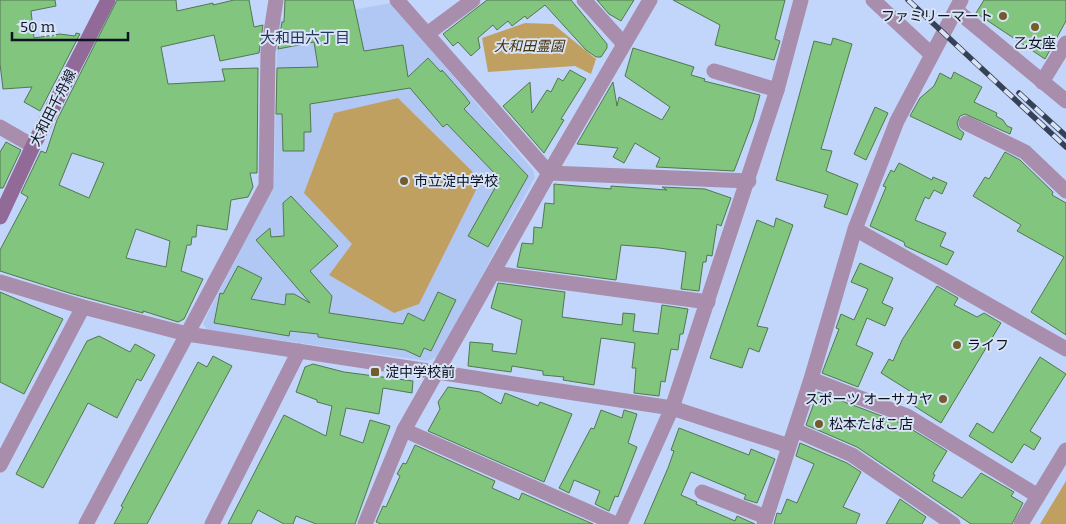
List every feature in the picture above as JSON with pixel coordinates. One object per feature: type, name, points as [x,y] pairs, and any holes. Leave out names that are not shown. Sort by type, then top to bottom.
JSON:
[{"type":"main road","name":"大和田千舟線","points":[[0,217],[33,146],[108,0]]},
{"type":"street","points":[[86,524],[266,186],[268,51],[276,0]]},
{"type":"street","points":[[397,0],[549,173],[748,181]]},
{"type":"street","points":[[427,34],[473,0]]},
{"type":"street","points":[[584,0],[624,43]]},
{"type":"street","points":[[365,524],[404,430],[549,173],[650,0]]},
{"type":"street","points":[[620,524],[672,408],[777,90],[801,0]]},
{"type":"street","points":[[873,0],[932,54]]},
{"type":"street","points":[[702,492],[765,521],[811,379],[855,229],[897,121],[932,54],[954,3],[1042,82],[1066,101]]},
{"type":"street","points":[[1042,82],[1066,43]]},
{"type":"street","points":[[714,72],[777,90]]},
{"type":"street","points":[[966,123],[1025,152],[1066,191]]},
{"type":"street","points":[[0,127],[33,146]]},
{"type":"street","points":[[855,229],[1066,349]]},
{"type":"street","points":[[493,273],[708,302]]},
{"type":"street","points":[[0,282],[83,308],[187,334],[672,408],[790,446]]},
{"type":"street","points":[[0,465],[83,308]]},
{"type":"street","points":[[212,524],[299,351]]},
{"type":"street","points":[[811,379],[907,416],[1038,496]]},
{"type":"street","points":[[404,430],[616,524]]},
{"type":"street","points":[[795,430],[852,455],[953,524]]},
{"type":"street","points":[[1021,524],[1066,450]]},
{"type":"shaded area","name":"市立淀中学校","points":[[391,3],[533,170],[535,177],[438,357],[427,361],[207,330],[203,323],[274,185],[277,51],[271,50],[274,21],[307,15],[314,17]]},
{"type":"green space","name":"大和田霊園","points":[[525,23],[553,24],[596,59],[591,74],[575,66],[488,72],[482,38]]},
{"type":"green space","points":[[398,98],[481,180],[419,304],[394,313],[329,275],[352,244],[304,193],[334,113]]},
{"type":"green space","points":[[1066,481],[1066,524],[1040,524]]},
{"type":"building","points":[[0,0],[55,0],[56,6],[31,11],[34,38],[60,34],[75,36],[76,33],[80,34],[40,111],[24,102],[32,87],[3,89],[0,64]]},
{"type":"building","points":[[117,0],[176,0],[177,11],[213,3],[213,5],[234,0],[249,0],[254,27],[263,25],[259,53],[220,61],[214,35],[161,47],[168,84],[225,81],[222,69],[258,68],[257,173],[250,173],[253,187],[248,197],[231,200],[227,230],[197,225],[196,237],[192,237],[191,245],[187,245],[181,271],[203,279],[184,319],[178,322],[143,311],[143,313],[69,293],[0,271],[0,250],[28,197],[21,193],[41,151],[46,153],[57,120]],"holes":[[[72,153],[104,163],[89,198],[59,185]],[[136,229],[170,241],[166,267],[126,258]]]},
{"type":"building","points":[[285,0],[353,0],[364,51],[403,45],[408,77],[428,58],[441,72],[442,70],[464,95],[470,103],[464,109],[528,176],[488,247],[468,236],[500,179],[447,124],[443,127],[410,88],[310,104],[311,132],[304,132],[304,151],[283,151],[282,114],[276,114],[277,68],[318,67],[314,42],[278,49],[282,22],[284,22]]},
{"type":"building","points":[[487,0],[571,0],[607,44],[607,48],[601,57],[596,57],[586,50],[545,5],[527,19],[525,16],[512,26],[508,21],[497,30],[493,25],[478,38],[480,48],[471,56],[458,42],[453,46],[443,34]]},
{"type":"building","points":[[597,0],[634,0],[621,21],[609,14]]},
{"type":"building","points":[[673,0],[785,0],[775,39],[780,41],[774,60],[715,45],[720,25]]},
{"type":"building","points":[[984,0],[1066,0],[1066,21],[1045,59],[976,13]]},
{"type":"building","points":[[833,38],[852,44],[821,149],[832,151],[826,171],[858,184],[847,215],[824,207],[828,195],[776,180],[814,41],[831,45]]},
{"type":"building","points":[[633,48],[694,67],[691,75],[705,79],[704,81],[760,95],[753,121],[734,171],[656,167],[660,158],[635,143],[624,163],[613,157],[618,148],[577,144],[613,82],[617,106],[619,97],[662,120],[670,107],[625,76]]},
{"type":"building","points":[[570,70],[586,79],[561,119],[564,120],[544,153],[503,106],[530,82],[532,113],[547,90],[551,92],[558,78],[563,81]]},
{"type":"building","points":[[954,72],[982,87],[974,102],[997,113],[996,116],[1012,128],[1010,134],[965,114],[960,116],[957,123],[959,129],[964,133],[961,140],[910,116],[920,98],[934,86],[940,73],[951,79]]},
{"type":"building","points":[[875,107],[888,113],[866,160],[854,154]]},
{"type":"building","points":[[6,142],[21,150],[3,188],[0,188],[0,152]]},
{"type":"building","points":[[1005,152],[1020,160],[1053,192],[1052,195],[1066,203],[1066,335],[1031,312],[1064,257],[1017,231],[1021,225],[973,196],[985,177],[989,179]]},
{"type":"building","points":[[899,163],[932,180],[933,177],[947,183],[942,194],[934,190],[929,199],[925,197],[915,220],[946,233],[940,246],[954,252],[947,265],[905,246],[904,242],[870,226],[886,187],[883,186],[891,170],[894,172]]},
{"type":"building","points":[[554,184],[611,189],[611,186],[667,190],[662,187],[705,189],[731,198],[721,226],[717,224],[712,256],[707,255],[706,262],[703,262],[699,291],[681,289],[686,252],[659,248],[621,245],[616,280],[517,267],[522,243],[533,244],[534,227],[542,228],[545,203],[554,204]]},
{"type":"building","points":[[291,196],[338,246],[310,271],[332,296],[329,313],[403,324],[408,313],[424,321],[438,292],[456,300],[431,351],[424,348],[420,357],[405,350],[318,337],[318,334],[290,331],[289,336],[214,323],[220,293],[223,294],[238,266],[262,278],[251,299],[285,305],[286,294],[294,294],[310,303],[256,240],[270,228],[271,237],[284,236],[283,203]]},
{"type":"building","points":[[776,218],[793,225],[757,326],[768,328],[759,352],[749,348],[742,368],[710,358],[757,220],[774,227]]},
{"type":"building","points":[[860,263],[893,278],[882,303],[893,308],[885,326],[867,318],[856,345],[873,353],[858,387],[822,373],[839,329],[836,328],[841,314],[854,320],[868,289],[851,282]]},
{"type":"building","points":[[498,283],[565,292],[562,317],[622,325],[623,313],[635,314],[633,331],[658,334],[662,305],[688,309],[683,334],[680,334],[678,350],[671,349],[665,382],[661,381],[659,396],[634,393],[636,368],[632,368],[635,343],[601,338],[594,385],[563,380],[564,377],[543,375],[543,371],[512,366],[511,372],[468,366],[470,342],[493,344],[492,351],[516,354],[522,320],[491,308]]},
{"type":"building","points":[[937,286],[958,298],[954,305],[977,317],[984,313],[1001,323],[941,423],[908,402],[913,393],[881,373],[889,359],[893,361],[902,340]]},
{"type":"building","points":[[0,292],[63,319],[24,394],[0,382]]},
{"type":"building","points":[[99,336],[130,352],[135,344],[155,355],[141,381],[137,379],[117,418],[88,403],[43,488],[16,474],[87,341]]},
{"type":"building","points":[[213,356],[232,366],[147,524],[114,524],[123,507],[121,506],[198,362],[207,367]]},
{"type":"building","points":[[1040,357],[1066,374],[1030,431],[1041,438],[1034,450],[1024,444],[1012,463],[969,436],[977,423],[993,433]]},
{"type":"building","points":[[313,364],[344,372],[413,381],[412,393],[383,388],[379,414],[346,408],[340,435],[363,443],[370,420],[390,426],[355,524],[316,524],[296,516],[293,524],[284,524],[258,510],[251,524],[228,524],[284,415],[326,436],[332,406],[317,402],[317,400],[296,392],[305,367]]},
{"type":"building","points":[[448,387],[480,392],[501,404],[505,393],[538,406],[540,402],[572,414],[544,482],[428,431],[440,409],[438,402]]},
{"type":"building","points":[[818,392],[903,424],[947,451],[933,474],[935,475],[932,481],[962,498],[981,473],[1014,492],[1011,496],[1023,503],[1012,524],[971,524],[857,447],[806,425]]},
{"type":"building","points":[[601,410],[622,418],[624,410],[637,414],[628,443],[637,447],[618,497],[615,496],[609,511],[595,504],[600,491],[574,480],[569,493],[559,488],[591,428],[594,429]]},
{"type":"building","points":[[679,428],[749,455],[751,449],[775,459],[757,503],[744,499],[746,495],[691,472],[681,495],[697,502],[696,504],[735,521],[737,516],[755,524],[644,524],[668,468],[674,451],[671,450]]},
{"type":"building","points":[[800,443],[847,463],[861,472],[843,507],[860,514],[856,524],[774,524],[777,513],[781,514],[787,499],[797,503],[814,464],[796,456]]},
{"type":"building","points":[[415,445],[495,481],[492,488],[519,500],[522,493],[593,524],[381,524],[376,522],[383,506],[386,507],[400,476],[397,474],[403,463],[406,464]]},
{"type":"building","points":[[900,499],[926,517],[922,524],[886,524]]},
{"type":"railway","points":[[908,0],[1066,147]]},
{"type":"railway","points":[[1019,93],[1066,136]]},
{"type":"place","name":"ファミリーマート","points":[[1003,16]]},
{"type":"place","name":"乙女座","points":[[1035,27]]},
{"type":"place","name":"市立淀中学校","points":[[404,181]]},
{"type":"place","name":"ライフ","points":[[957,345]]},
{"type":"place","name":"淀中学校前","points":[[375,372]]},
{"type":"place","name":"スポーツ オーサカヤ","points":[[943,399]]},
{"type":"place","name":"松本たばこ店","points":[[819,424]]},
{"type":"district","name":"大和田六丁目","points":[[305,38]]}]
